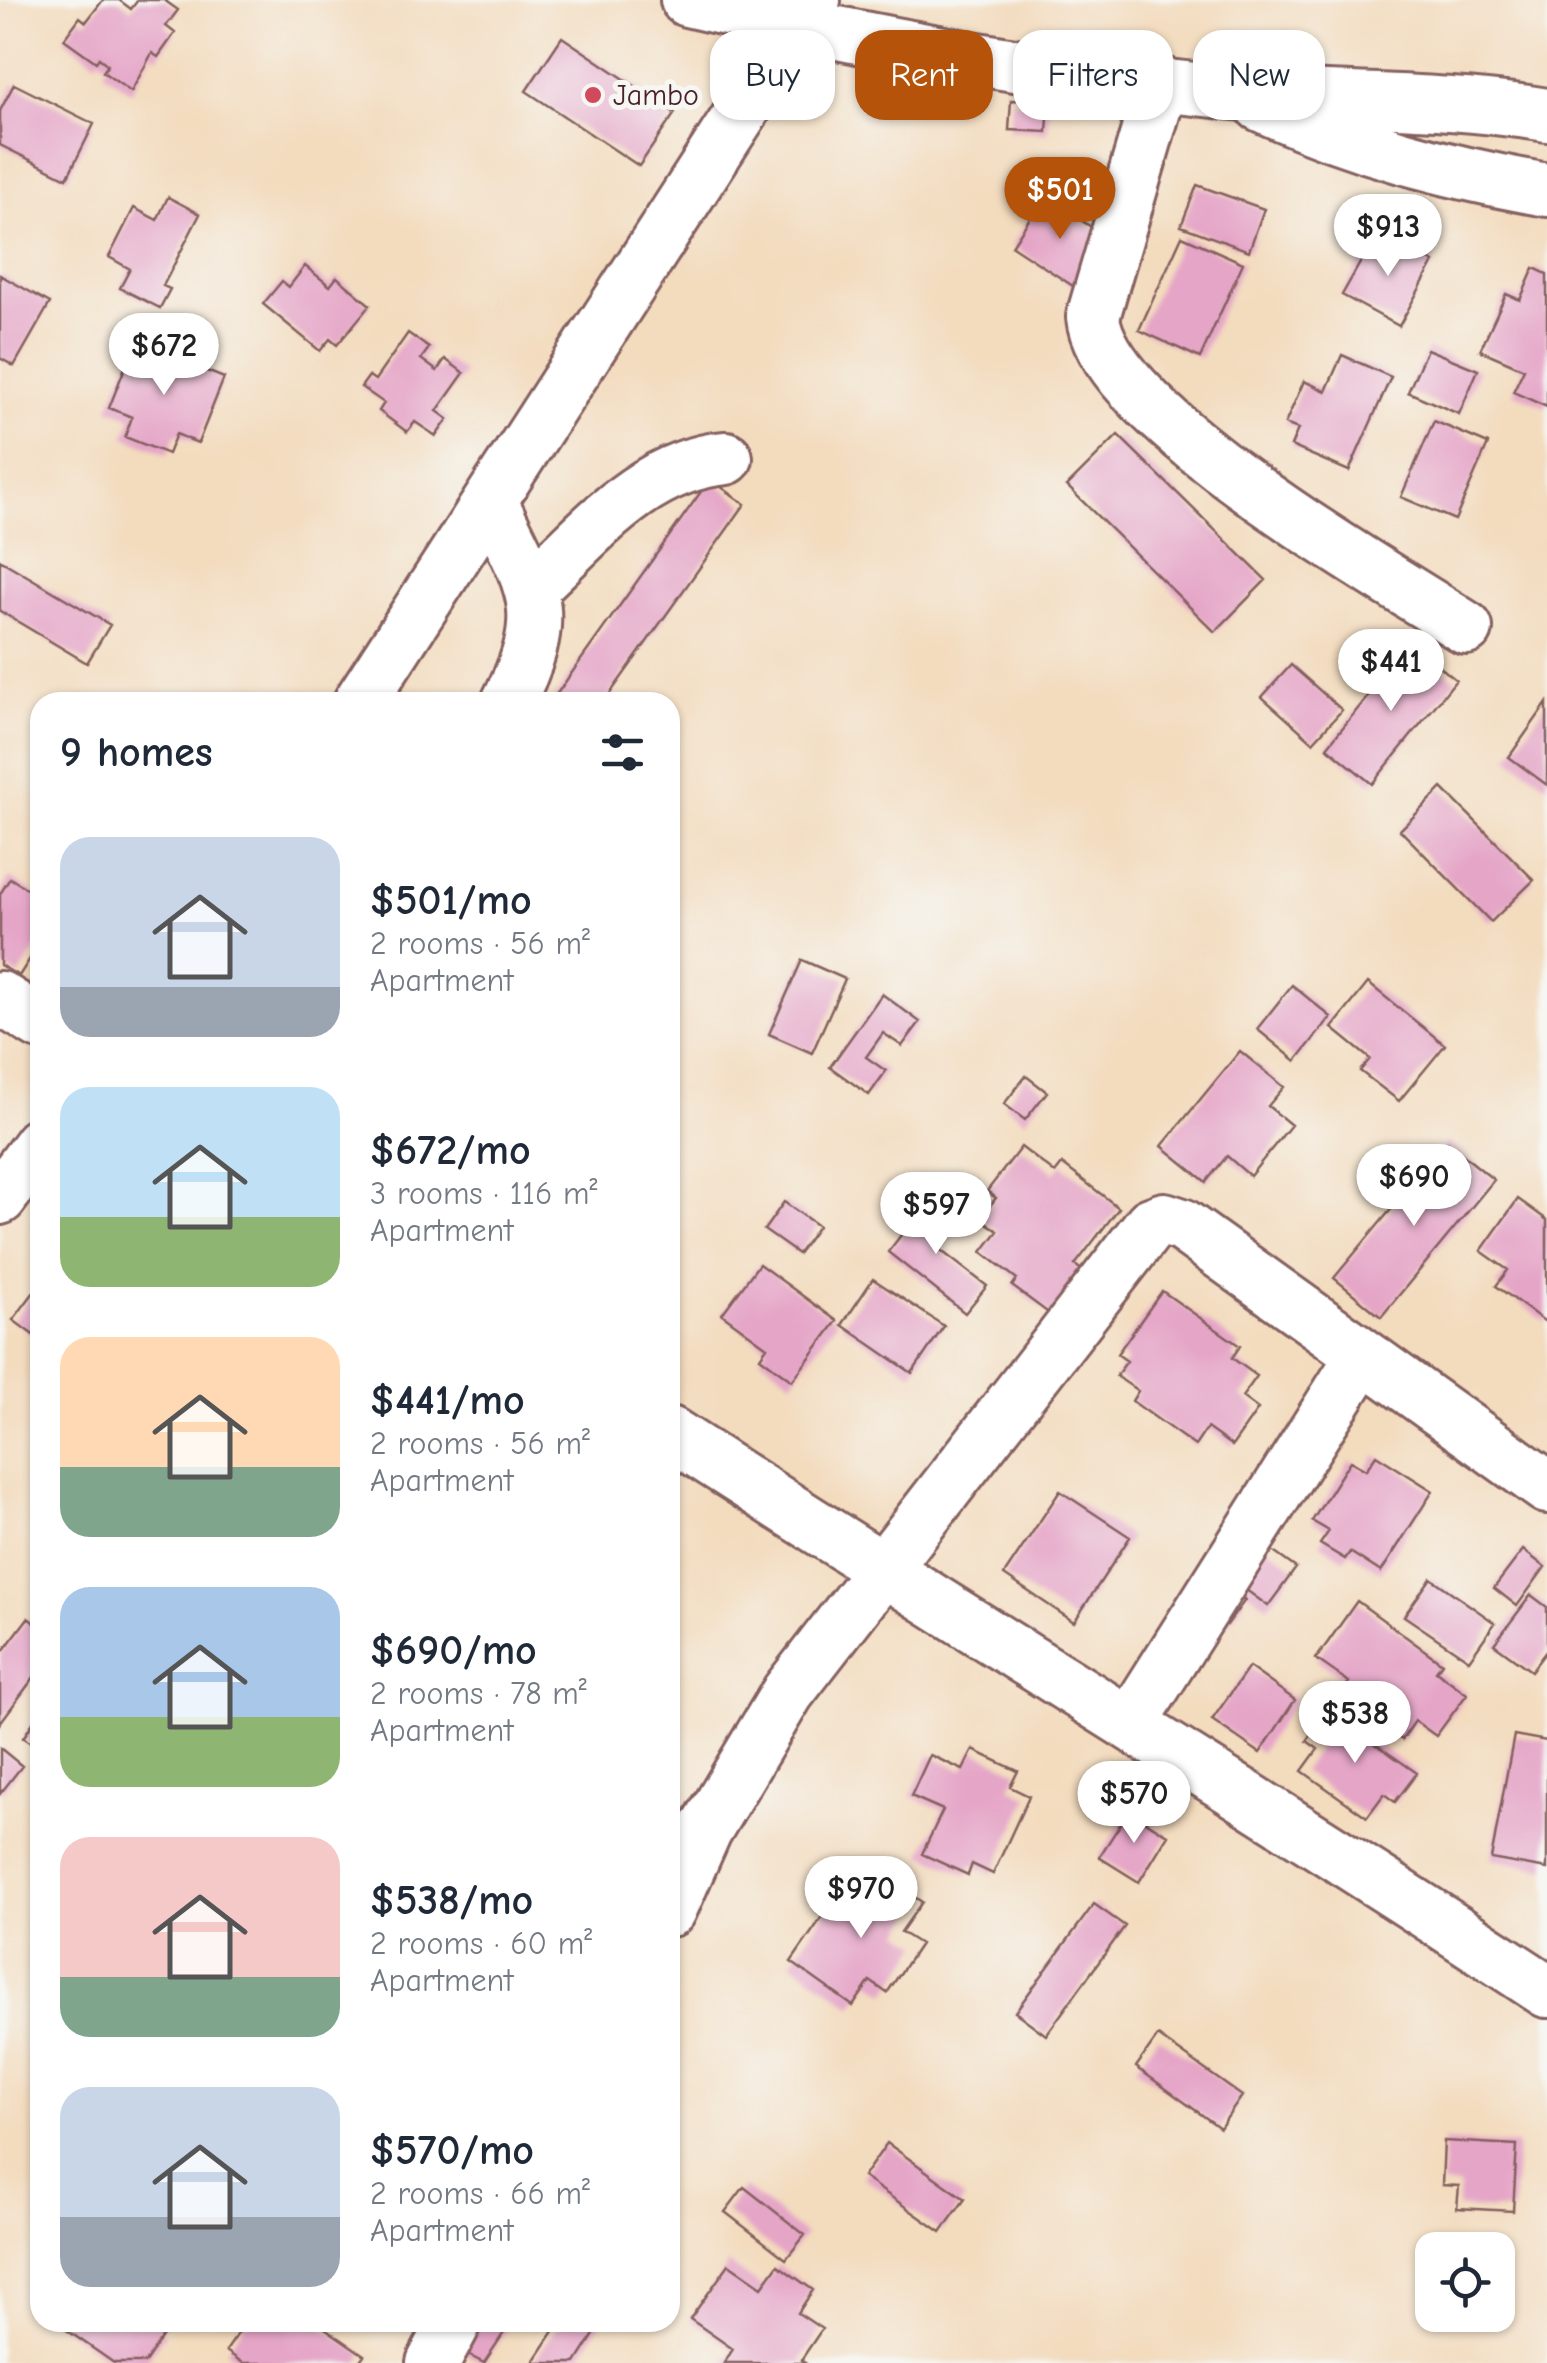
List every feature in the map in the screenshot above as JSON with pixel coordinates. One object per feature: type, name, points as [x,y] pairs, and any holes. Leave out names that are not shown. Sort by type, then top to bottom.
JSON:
[{"type":"street","points":[[687,0],[806,14],[1013,54]]},
{"type":"street","points":[[374,692],[806,14]]},
{"type":"street","points":[[1325,99],[1547,115]]},
{"type":"street","points":[[1151,120],[1092,317],[1095,339],[1172,430],[1270,501],[1466,628]]},
{"type":"street","points":[[1293,120],[1335,139],[1450,172],[1547,190]]},
{"type":"street","points":[[533,586],[654,478],[691,461],[726,458]]},
{"type":"street","points":[[492,504],[533,586],[536,622],[529,661],[513,692]]},
{"type":"street","points":[[0,998],[30,1017]]},
{"type":"street","points":[[0,1198],[30,1158]]},
{"type":"street","points":[[680,1887],[705,1831],[788,1692],[1150,1224],[1164,1219],[1182,1225],[1547,1487]]},
{"type":"street","points":[[1130,1724],[1362,1357]]},
{"type":"street","points":[[680,1439],[884,1572],[1326,1845],[1547,1990]]},
{"type":"street","points":[[433,2363],[450,2332]]},
{"type":"building","points":[[103,0],[119,0],[131,9],[138,0],[164,0],[178,10],[166,26],[175,33],[158,57],[152,53],[131,92],[103,72],[108,65],[99,58],[96,62],[64,39],[80,17],[86,22]]},
{"type":"building","points":[[562,37],[675,113],[639,166],[526,91]]},
{"type":"building","points":[[14,84],[94,124],[67,178],[0,145],[0,111]]},
{"type":"building","points":[[1011,100],[1013,120],[1048,120],[1047,132],[1009,130]]},
{"type":"building","points":[[1197,185],[1264,209],[1249,251],[1181,226]]},
{"type":"building","points":[[1044,196],[1108,238],[1076,288],[1012,246]]},
{"type":"building","points":[[168,197],[200,214],[163,286],[170,289],[160,308],[120,288],[130,269],[109,257],[134,208],[157,220]]},
{"type":"building","points":[[1378,231],[1434,262],[1399,326],[1342,295]]},
{"type":"building","points":[[1182,236],[1243,263],[1200,358],[1139,330]]},
{"type":"building","points":[[305,266],[330,286],[337,277],[370,305],[337,345],[330,339],[320,351],[263,304],[282,281],[289,287]]},
{"type":"building","points":[[1534,268],[1547,274],[1547,407],[1513,392],[1524,369],[1480,350],[1506,294],[1520,300]]},
{"type":"building","points":[[0,275],[50,303],[14,366],[0,358]]},
{"type":"building","points":[[408,333],[429,348],[421,359],[437,371],[445,359],[464,373],[437,411],[448,419],[436,436],[415,422],[407,432],[379,411],[384,403],[361,387],[369,376],[375,380]]},
{"type":"building","points":[[135,342],[224,378],[198,443],[176,434],[168,454],[125,437],[132,417],[109,408]]},
{"type":"building","points":[[1427,349],[1478,370],[1459,414],[1408,392]]},
{"type":"building","points":[[1342,355],[1391,377],[1349,471],[1291,446],[1298,429],[1285,424],[1304,381],[1326,391]]},
{"type":"building","points":[[1434,421],[1488,444],[1455,520],[1401,497]]},
{"type":"building","points":[[1118,435],[1266,580],[1215,632],[1067,486]]},
{"type":"building","points":[[710,479],[745,504],[611,692],[558,692]]},
{"type":"building","points":[[0,560],[110,625],[87,663],[0,611]]},
{"type":"building","points":[[1411,643],[1456,680],[1372,784],[1327,747]]},
{"type":"building","points":[[1291,665],[1342,710],[1313,742],[1262,697]]},
{"type":"building","points":[[1547,703],[1547,785],[1509,757]]},
{"type":"building","points":[[1442,788],[1534,880],[1491,922],[1400,830]]},
{"type":"building","points":[[10,878],[30,891],[30,959],[19,976],[0,965],[0,894]]},
{"type":"building","points":[[802,960],[845,979],[812,1053],[769,1034]]},
{"type":"building","points":[[1368,983],[1445,1045],[1399,1101],[1360,1071],[1370,1059],[1332,1028]]},
{"type":"building","points":[[1292,985],[1331,1017],[1296,1061],[1257,1029]]},
{"type":"building","points":[[882,994],[920,1022],[902,1046],[883,1033],[866,1057],[886,1071],[869,1095],[830,1067]]},
{"type":"building","points":[[1240,1051],[1284,1087],[1268,1106],[1291,1125],[1250,1176],[1227,1156],[1206,1182],[1162,1146]]},
{"type":"building","points":[[1026,1076],[1047,1092],[1025,1120],[1004,1104]]},
{"type":"building","points":[[1447,1142],[1494,1180],[1381,1317],[1334,1278]]},
{"type":"building","points":[[1021,1147],[1055,1173],[1062,1164],[1119,1208],[1075,1265],[1099,1283],[1066,1326],[1012,1286],[1017,1279],[982,1252],[998,1231],[980,1218],[996,1198],[987,1191]]},
{"type":"building","points":[[1518,1199],[1547,1220],[1547,1323],[1496,1286],[1508,1270],[1481,1251]]},
{"type":"building","points":[[928,1200],[959,1225],[939,1249],[987,1286],[965,1313],[888,1252]]},
{"type":"building","points":[[784,1202],[818,1226],[798,1254],[764,1230]]},
{"type":"building","points":[[759,1264],[837,1321],[792,1381],[760,1357],[767,1347],[722,1314]]},
{"type":"building","points":[[873,1279],[944,1326],[912,1373],[842,1325]]},
{"type":"building","points":[[1162,1291],[1240,1346],[1232,1358],[1257,1376],[1242,1397],[1258,1409],[1232,1446],[1207,1428],[1195,1446],[1132,1401],[1138,1391],[1116,1376],[1127,1361],[1117,1354]]},
{"type":"building","points":[[30,1297],[30,1333],[13,1320]]},
{"type":"building","points":[[1376,1455],[1433,1491],[1381,1572],[1350,1552],[1345,1559],[1320,1544],[1329,1531],[1312,1521],[1350,1461],[1366,1470]]},
{"type":"building","points":[[1060,1491],[1130,1537],[1074,1622],[1004,1575]]},
{"type":"building","points":[[1261,1543],[1296,1568],[1268,1606],[1238,1584]]},
{"type":"building","points":[[1523,1550],[1545,1567],[1517,1606],[1494,1588]]},
{"type":"building","points":[[1431,1578],[1495,1623],[1469,1660],[1404,1616]]},
{"type":"building","points":[[1229,1588],[1245,1600],[1227,1625],[1211,1613]]},
{"type":"building","points":[[1531,1595],[1547,1607],[1547,1650],[1531,1671],[1494,1644]]},
{"type":"building","points":[[1357,1601],[1442,1663],[1436,1671],[1467,1694],[1436,1736],[1415,1721],[1402,1740],[1340,1696],[1349,1682],[1316,1659]]},
{"type":"building","points":[[30,1620],[30,1682],[0,1723],[0,1655]]},
{"type":"building","points":[[1249,1667],[1295,1700],[1260,1753],[1212,1720]]},
{"type":"building","points":[[1328,1711],[1417,1773],[1395,1802],[1384,1794],[1367,1817],[1302,1771],[1318,1749],[1307,1741]]},
{"type":"building","points":[[1514,1735],[1547,1741],[1547,1869],[1491,1859]]},
{"type":"building","points":[[0,1748],[22,1766],[0,1794]]},
{"type":"building","points":[[973,1750],[1018,1771],[1010,1787],[1029,1796],[993,1874],[972,1864],[968,1875],[922,1854],[943,1810],[911,1796],[930,1755],[963,1770]]},
{"type":"building","points":[[1129,1811],[1168,1835],[1139,1882],[1099,1857]]},
{"type":"building","points":[[879,1873],[922,1902],[901,1932],[920,1944],[887,1993],[870,1981],[853,2006],[791,1962],[838,1894],[856,1906]]},
{"type":"building","points":[[1094,1904],[1125,1926],[1046,2035],[1015,2012]]},
{"type":"building","points":[[1158,2036],[1242,2096],[1220,2128],[1136,2067]]},
{"type":"building","points":[[1444,2141],[1517,2145],[1513,2211],[1457,2208],[1459,2186],[1442,2185]]},
{"type":"building","points":[[887,2143],[965,2199],[941,2232],[863,2177]]},
{"type":"building","points":[[744,2187],[805,2235],[786,2259],[725,2212]]},
{"type":"building","points":[[729,2264],[762,2287],[778,2265],[813,2290],[798,2313],[822,2329],[801,2360],[805,2363],[724,2363],[733,2349],[690,2319]]},
{"type":"building","points":[[69,2332],[165,2333],[145,2363],[114,2363]]},
{"type":"building","points":[[239,2332],[331,2332],[364,2355],[358,2363],[243,2363],[226,2351]]},
{"type":"building","points":[[467,2332],[504,2332],[484,2363],[456,2349]]},
{"type":"building","points":[[553,2332],[596,2332],[576,2363],[533,2363]]},
{"type":"place","name":"Jambo","points":[[593,95]]}]
